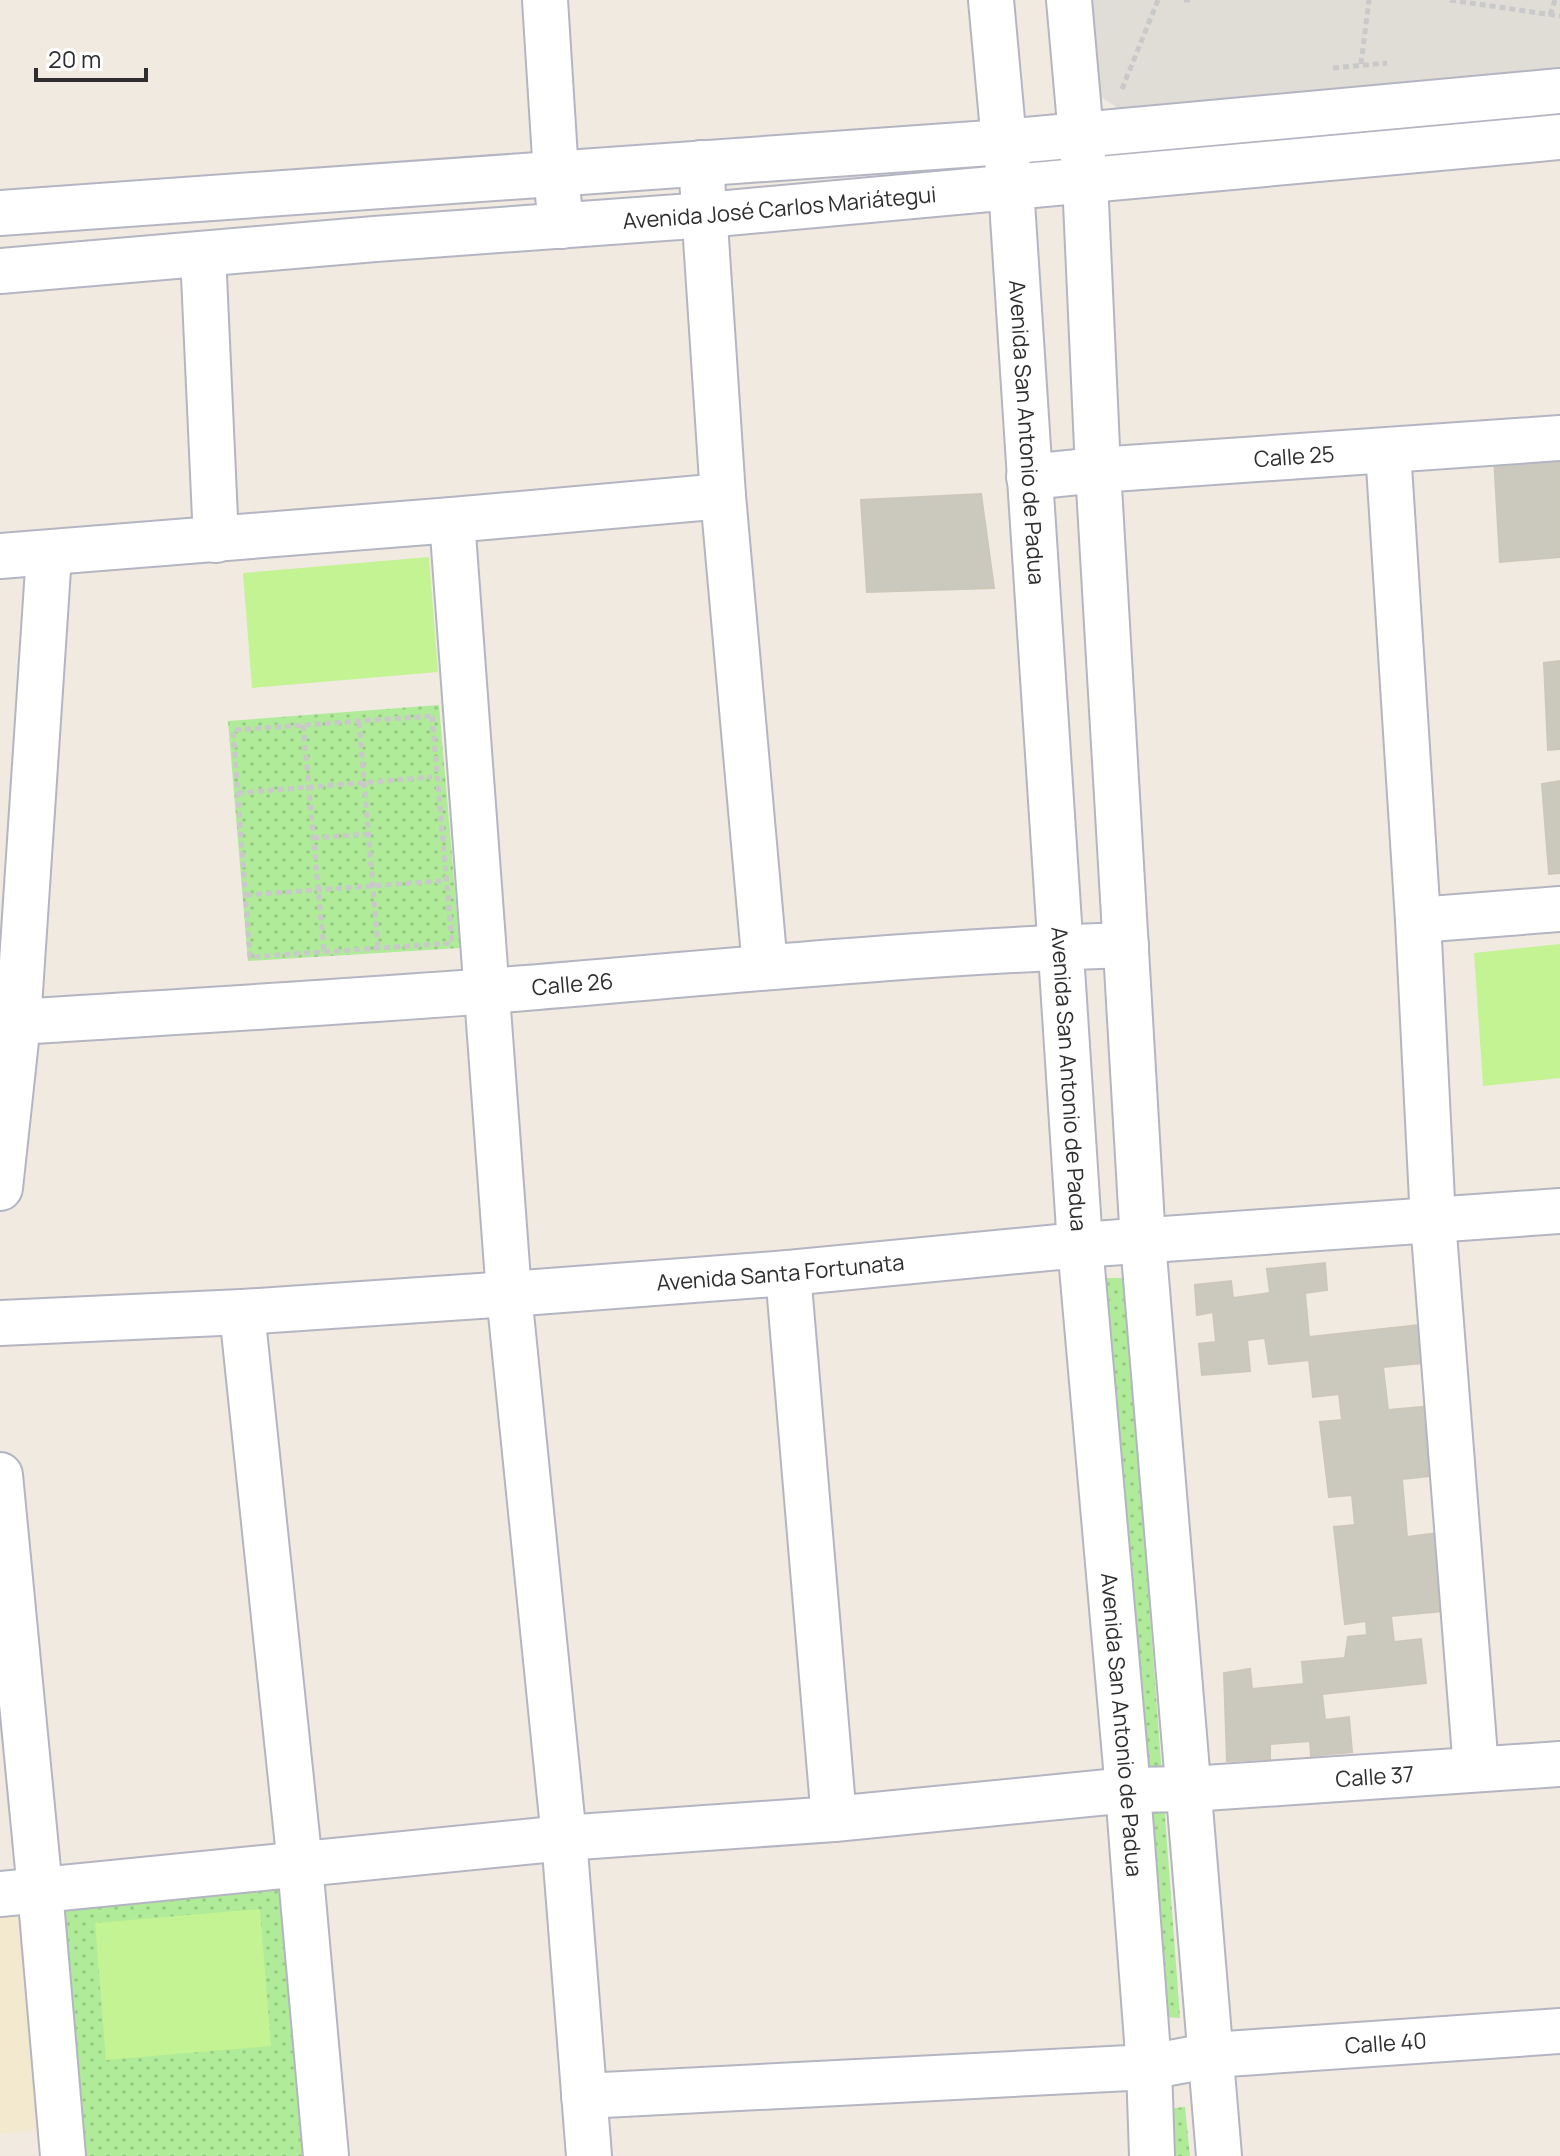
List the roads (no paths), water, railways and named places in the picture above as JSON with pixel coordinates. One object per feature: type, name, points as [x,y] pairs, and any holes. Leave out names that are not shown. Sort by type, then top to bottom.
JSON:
[{"type":"street","points":[[545,0],[561,226]]},
{"type":"street","name":"Avenida San Antonio de Padua","points":[[991,0],[1011,187],[1080,1245],[1128,1790],[1149,2067],[1152,2156]]},
{"type":"street","points":[[1069,0],[1085,180],[1098,470],[1143,1242],[1219,2156]]},
{"type":"street","points":[[0,213],[1004,142],[1560,91]]},
{"type":"street","name":"Avenida José Carlos Mariátegui","points":[[0,271],[706,215],[1560,137]]},
{"type":"street","points":[[701,163],[723,496],[765,967]]},
{"type":"street","points":[[203,254],[216,540]]},
{"type":"street","name":"Calle 25","points":[[1029,477],[1560,438]]},
{"type":"street","points":[[1388,450],[1418,920],[1433,1221],[1476,1769]]},
{"type":"street","points":[[0,556],[723,496]]},
{"type":"street","points":[[452,520],[509,1294],[564,1838],[589,2156]]},
{"type":"street","points":[[0,1188],[18,1022],[49,554]]},
{"type":"street","points":[[1418,920],[1560,909]]},
{"type":"street","name":"Calle 26","points":[[18,1022],[487,991],[765,967],[1126,945]]},
{"type":"street","name":"Avenida Santa Fortunata","points":[[0,1323],[242,1312],[509,1294],[788,1273],[1080,1245],[1560,1211]]},
{"type":"street","points":[[788,1273],[834,1819]]},
{"type":"street","points":[[242,1312],[300,1865],[326,2156]]},
{"type":"street","points":[[0,1475],[20,1892],[62,2156],[48,2156]]},
{"type":"street","name":"Calle 37","points":[[20,1892],[564,1838],[834,1819],[1128,1790],[1190,1789],[1560,1764]]},
{"type":"street","name":"Calle 40","points":[[584,2096],[1149,2067],[1212,2055],[1560,2031]]}]
